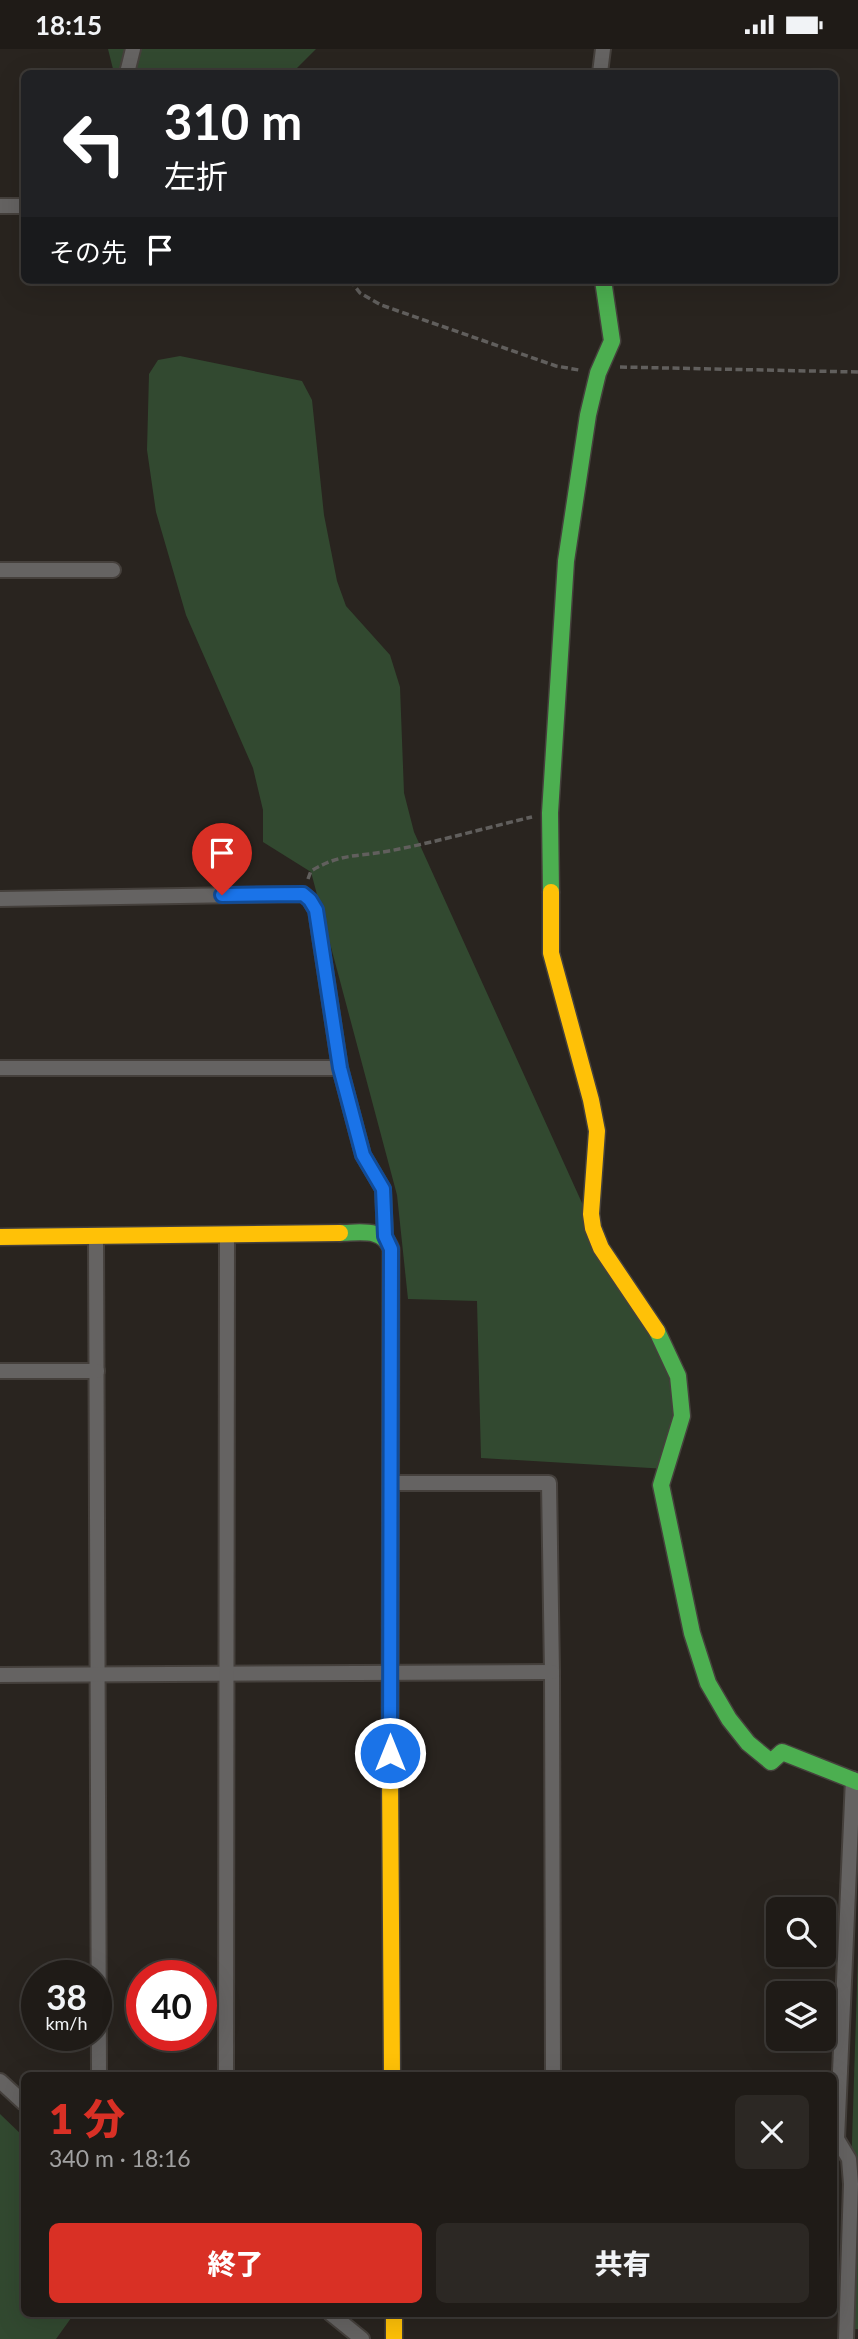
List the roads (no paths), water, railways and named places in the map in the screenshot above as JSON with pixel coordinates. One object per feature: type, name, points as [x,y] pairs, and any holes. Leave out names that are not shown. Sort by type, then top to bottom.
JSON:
[{"type":"street","points":[[128,70],[133,49]]},
{"type":"street","points":[[600,70],[603,49]]},
{"type":"street","points":[[0,206],[21,206]]},
{"type":"street","points":[[604,284],[612,341],[599,370],[588,415],[566,561],[550,813],[551,953],[597,1131],[590,1214],[593,1228],[601,1248],[659,1333],[678,1376],[682,1416],[661,1485],[692,1633],[708,1683],[729,1719],[748,1743],[771,1762],[782,1752],[855,1781],[837,2103]]},
{"type":"street","points":[[0,570],[113,570]]},
{"type":"street","points":[[0,899],[303,894],[316,910],[340,1068],[363,1155],[383,1189],[385,1236],[391,1249],[392,1483],[389,1672],[392,2072]]},
{"type":"street","points":[[0,1068],[340,1068]]},
{"type":"street","points":[[0,1237],[373,1233],[385,1236]]},
{"type":"street","points":[[226,2072],[227,1234]]},
{"type":"street","points":[[96,1236],[99,2072]]},
{"type":"street","points":[[0,1371],[97,1371]]},
{"type":"street","points":[[392,1483],[549,1483],[553,2072]]},
{"type":"street","points":[[0,1675],[552,1671]]},
{"type":"street","points":[[0,2081],[21,2100]]},
{"type":"street","points":[[837,2142],[849,2159],[851,2184],[846,2339]]},
{"type":"street","points":[[335,2317],[362,2339]]},
{"type":"street","points":[[394,2317],[394,2339]]}]
